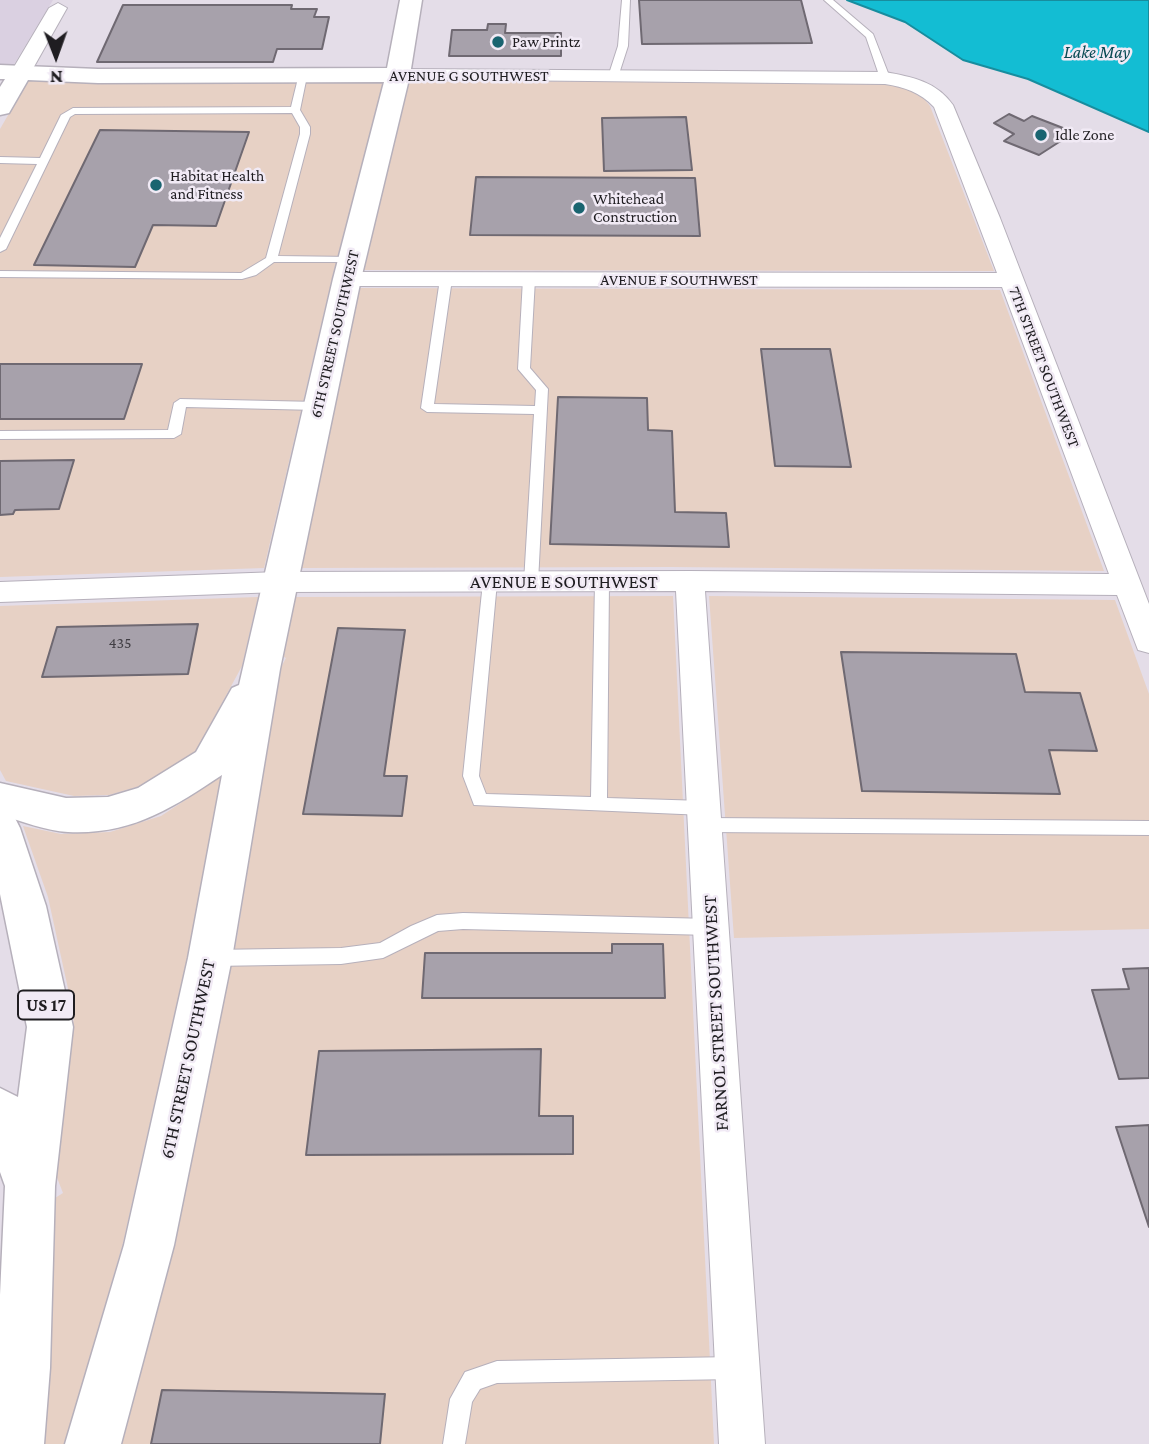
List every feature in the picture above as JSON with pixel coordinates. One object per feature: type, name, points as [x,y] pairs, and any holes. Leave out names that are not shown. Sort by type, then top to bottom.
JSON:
[{"type":"main road","name":"6TH STREET SOUTHWEST","points":[[93,1444],[149,1245],[210,958],[279,582],[349,270],[398,75],[411,0]]},
{"type":"main road","name":"AVENUE G SOUTHWEST","points":[[11,72],[97,76],[398,75]]},
{"type":"main road","points":[[0,108],[11,72]]},
{"type":"main road","name":"6TH STREET SOUTHWEST","points":[[0,800],[66,815],[108,814],[151,801],[210,763],[261,669]]},
{"type":"main road","name":"US 17","points":[[0,828],[25,906],[50,1027],[30,1186],[23,1368],[16,1444]]},
{"type":"main road","name":"US 17","points":[[0,1111],[30,1186]]},
{"type":"street","points":[[11,72],[58,8]]},
{"type":"street","name":"AVENUE G SOUTHWEST","points":[[398,75],[886,78],[913,83],[934,95]]},
{"type":"street","name":"7TH STREET SOUTHWEST","points":[[934,95],[947,114],[1148,638]]},
{"type":"street","name":"AVENUE F SOUTHWEST","points":[[349,270],[446,279],[1011,281]]},
{"type":"street","name":"AVENUE E SOUTHWEST","points":[[0,592],[279,582],[690,581],[1128,585]]},
{"type":"street","name":"FARNOL STREET SOUTHWEST","points":[[690,581],[742,1444]]},
{"type":"lane","points":[[613,77],[623,46],[625,0]]},
{"type":"lane","points":[[828,0],[870,36],[886,78]]},
{"type":"lane","points":[[0,274],[242,276],[252,273],[271,259],[305,134],[305,127],[295,110],[302,76]]},
{"type":"lane","points":[[0,249],[66,114],[73,111],[295,110]]},
{"type":"lane","points":[[0,160],[41,161]]},
{"type":"lane","points":[[271,259],[349,270]]},
{"type":"lane","points":[[446,279],[427,408],[541,410]]},
{"type":"lane","points":[[529,279],[524,369],[542,389],[531,582]]},
{"type":"lane","points":[[0,435],[174,434],[180,403],[318,406]]},
{"type":"lane","points":[[490,582],[471,776],[480,800],[599,804],[704,816],[1149,828]]},
{"type":"lane","points":[[599,804],[602,582]]},
{"type":"lane","points":[[210,958],[341,956],[383,950],[417,930],[437,923],[463,921],[711,927]]},
{"type":"lane","points":[[454,1444],[461,1399],[473,1380],[496,1372],[737,1368]]},
{"type":"shaded area","points":[[0,0],[53,0],[13,66],[0,66]]},
{"type":"shaded area","points":[[29,79],[95,83],[384,82],[334,270],[264,568],[0,577],[0,129]]},
{"type":"shaded area","points":[[408,82],[886,84],[905,87],[930,106],[994,271],[363,270]]},
{"type":"shaded area","points":[[359,288],[1000,290],[1104,571],[671,567],[300,568]]},
{"type":"shaded area","points":[[673,596],[714,1444],[122,1444],[175,1245],[237,937],[279,671],[286,658],[282,656],[294,597]]},
{"type":"shaded area","points":[[709,596],[1115,600],[1149,694],[1149,929],[734,938]]},
{"type":"shaded area","points":[[258,597],[242,666],[195,753],[144,785],[109,795],[74,796],[6,781],[0,770],[0,606]]},
{"type":"shaded area","points":[[222,776],[187,959],[123,1243],[65,1444],[44,1444],[51,1361],[55,1198],[63,1193],[56,1175],[74,1016],[48,897],[23,826],[61,834],[110,832],[161,816]]},
{"type":"water","name":"Lake May","points":[[847,0],[1149,0],[1149,132],[1028,79],[963,60],[905,22]]},
{"type":"building","points":[[639,0],[801,0],[812,43],[642,44]]},
{"type":"building","points":[[123,5],[292,5],[291,9],[317,9],[314,17],[329,17],[322,49],[277,49],[273,62],[97,62]]},
{"type":"building","points":[[488,24],[506,24],[505,33],[561,33],[561,56],[449,56],[452,30],[487,30]]},
{"type":"building","name":"Idle Zone","points":[[1009,114],[1024,121],[1032,116],[1063,128],[1059,131],[1070,135],[1039,155],[1004,141],[1014,134],[994,123]]},
{"type":"building","points":[[686,117],[692,170],[604,171],[602,118]]},
{"type":"building","points":[[100,130],[249,132],[216,226],[153,225],[135,267],[34,265]]},
{"type":"building","points":[[476,177],[695,178],[700,236],[470,235]]},
{"type":"building","points":[[761,349],[830,349],[851,467],[775,466]]},
{"type":"building","points":[[0,364],[142,364],[124,419],[0,419]]},
{"type":"building","points":[[558,397],[647,398],[648,430],[672,431],[675,512],[726,513],[729,547],[550,544]]},
{"type":"building","points":[[74,460],[59,509],[15,510],[13,514],[0,515],[0,461]]},
{"type":"building","points":[[198,624],[188,674],[42,677],[57,627]]},
{"type":"building","points":[[338,628],[405,630],[384,776],[407,776],[402,816],[303,814]]},
{"type":"building","points":[[841,652],[1016,654],[1025,692],[1080,693],[1097,751],[1049,750],[1060,794],[862,791]]},
{"type":"building","points":[[612,944],[663,944],[665,998],[422,998],[425,953],[612,953]]},
{"type":"building","points":[[1149,968],[1149,1078],[1119,1079],[1092,990],[1129,989],[1123,969]]},
{"type":"building","points":[[541,1049],[539,1116],[573,1116],[573,1154],[306,1155],[319,1051]]},
{"type":"building","points":[[1149,1125],[1149,1227],[1116,1127]]},
{"type":"building","points":[[162,1390],[385,1394],[380,1444],[151,1444]]},
{"type":"place","name":"Paw Printz","points":[[498,42]]},
{"type":"place","name":"Idle Zone","points":[[1041,135]]},
{"type":"place","name":"Habitat Health and Fitness","points":[[156,185]]},
{"type":"place","name":"Whitehead Construction","points":[[579,208]]}]
